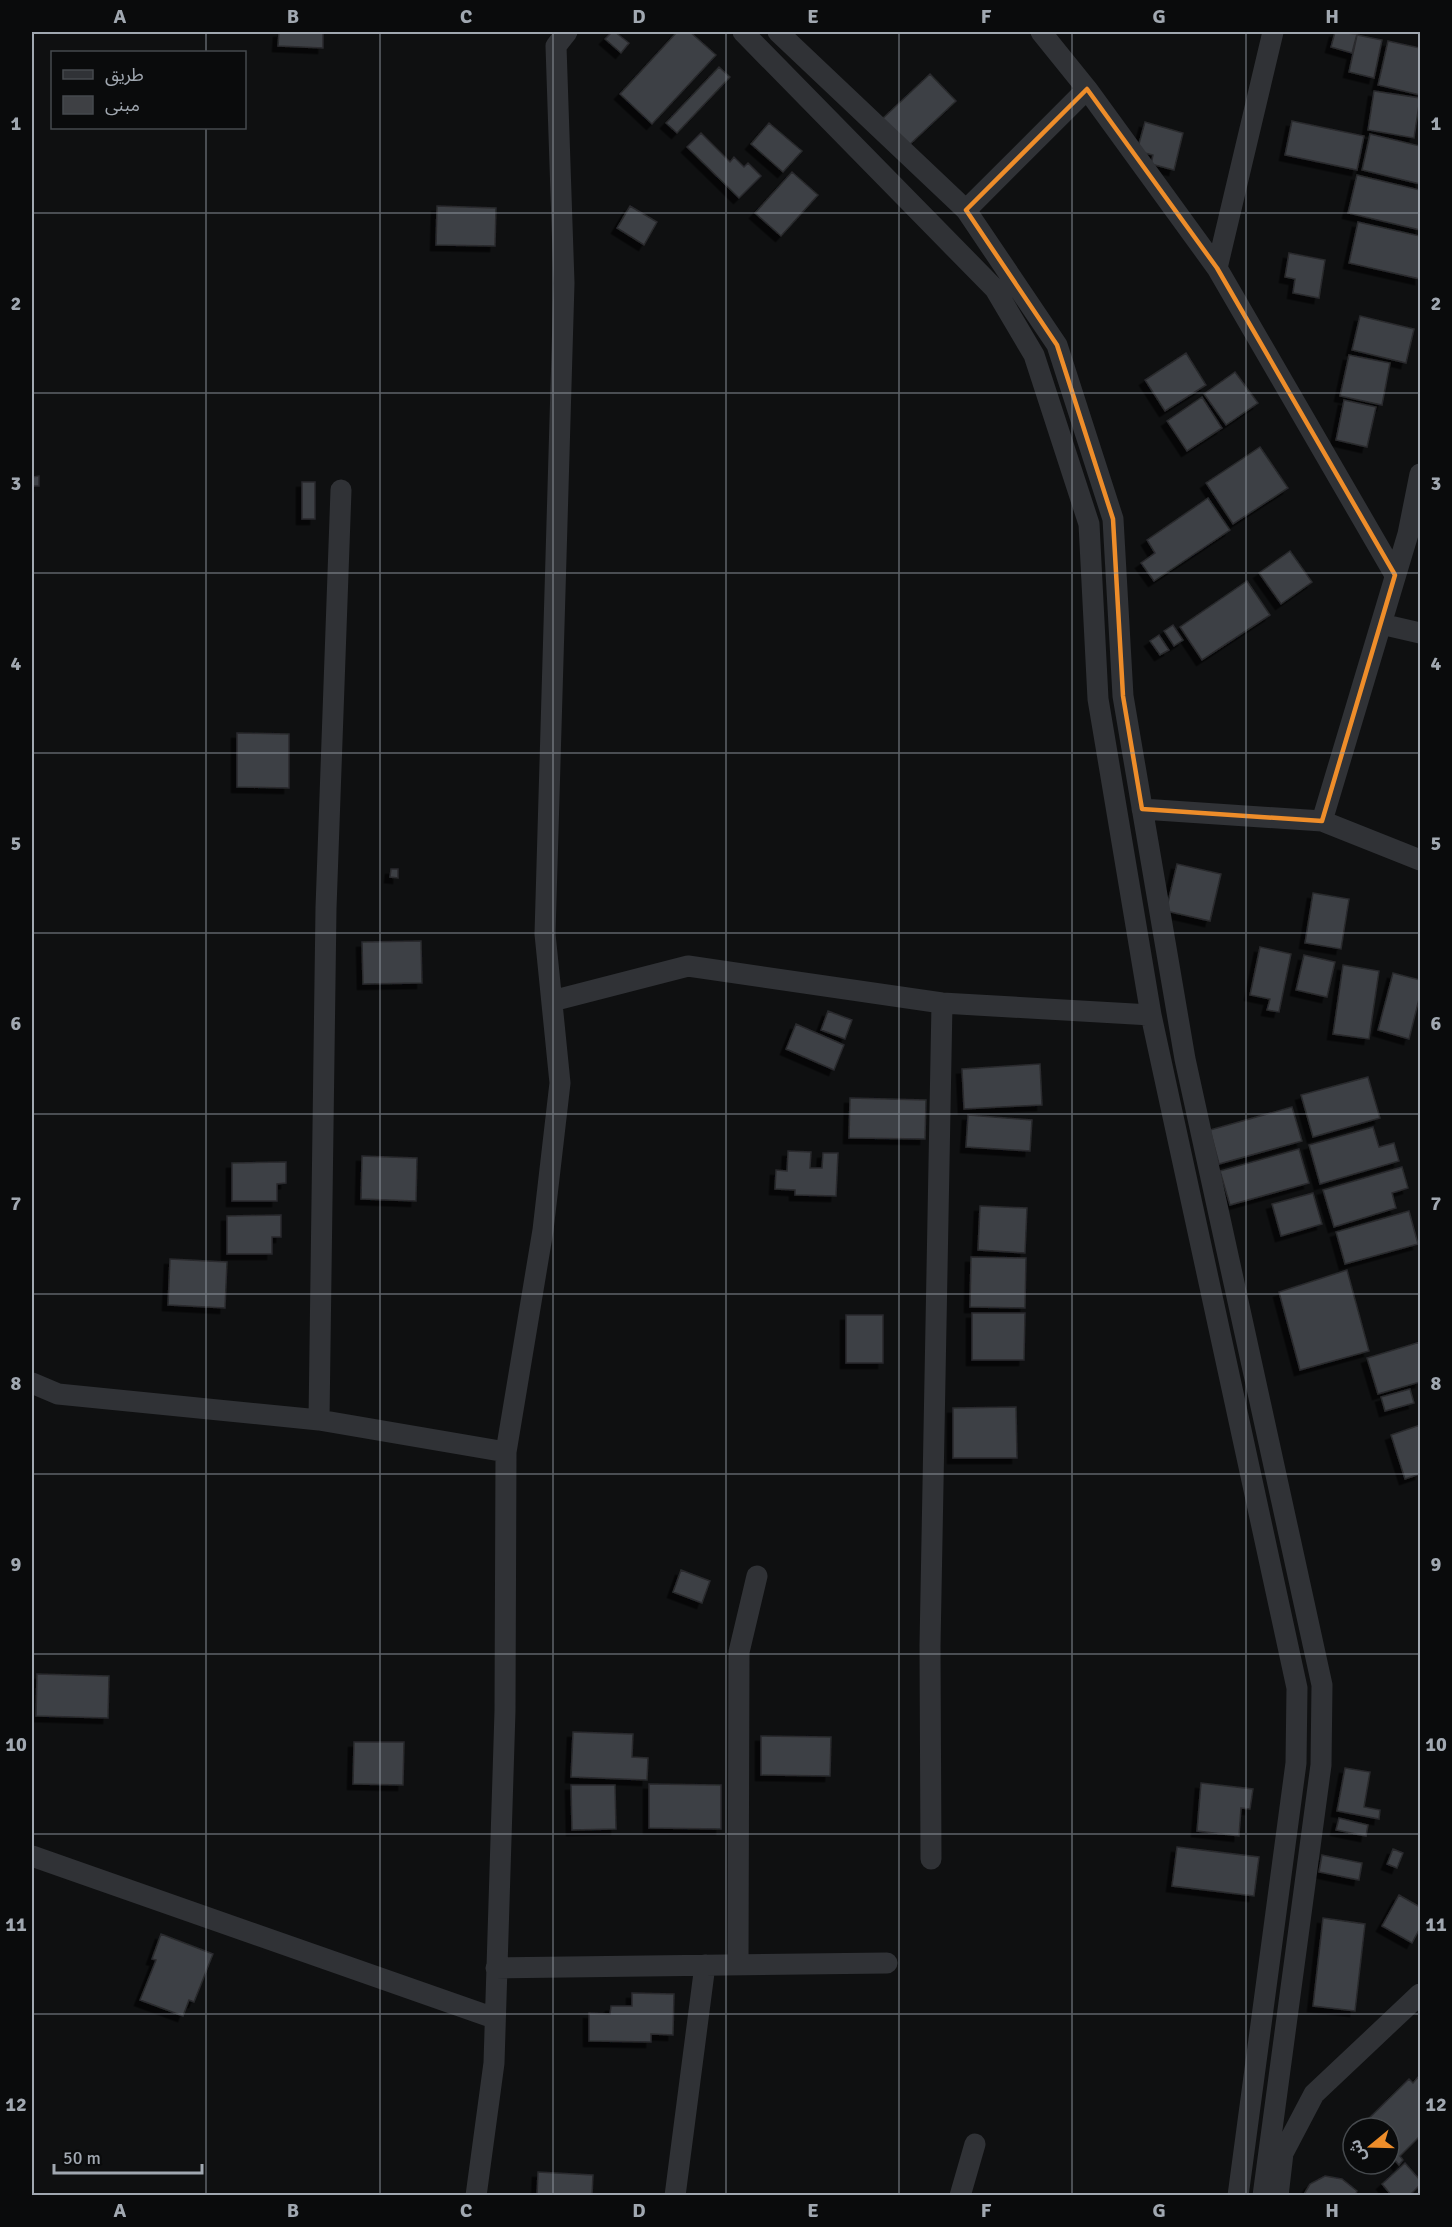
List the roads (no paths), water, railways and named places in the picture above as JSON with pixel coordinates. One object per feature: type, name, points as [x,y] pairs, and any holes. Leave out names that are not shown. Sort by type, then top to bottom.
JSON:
[{"type":"street","points":[[476,2196],[494,2063],[505,1711],[506,1452],[543,1230],[560,1083],[545,934],[564,283],[556,46],[567,32]]},
{"type":"street","points":[[743,32],[995,289],[1034,355],[1089,524],[1098,699],[1151,1015],[1297,1688],[1296,1763],[1238,2196]]},
{"type":"street","points":[[778,32],[966,210],[1057,345],[1113,519],[1123,696],[1185,1059],[1322,1686],[1321,1765],[1263,2196]]},
{"type":"street","points":[[1041,32],[1087,89],[1217,268],[1395,575]]},
{"type":"street","points":[[1217,268],[1273,32]]},
{"type":"street","points":[[966,210],[1087,89]]},
{"type":"street","points":[[1322,821],[1408,534],[1420,474]]},
{"type":"street","points":[[319,1420],[326,908],[340,490]]},
{"type":"street","points":[[1381,624],[1420,633]]},
{"type":"street","points":[[1142,809],[1322,821],[1420,860]]},
{"type":"street","points":[[552,1001],[688,966],[942,1003],[1151,1015]]},
{"type":"street","points":[[931,1859],[930,1634],[942,1003]]},
{"type":"street","points":[[32,1383],[58,1394],[319,1420],[506,1452]]},
{"type":"street","points":[[738,1965],[739,1652],[758,1576]]},
{"type":"street","points":[[32,1856],[494,2018]]},
{"type":"street","points":[[496,1968],[887,1963]]},
{"type":"street","points":[[675,2196],[705,1965]]},
{"type":"street","points":[[1278,2196],[1282,2153],[1314,2094],[1420,1994]]},
{"type":"street","points":[[960,2196],[975,2144]]}]
